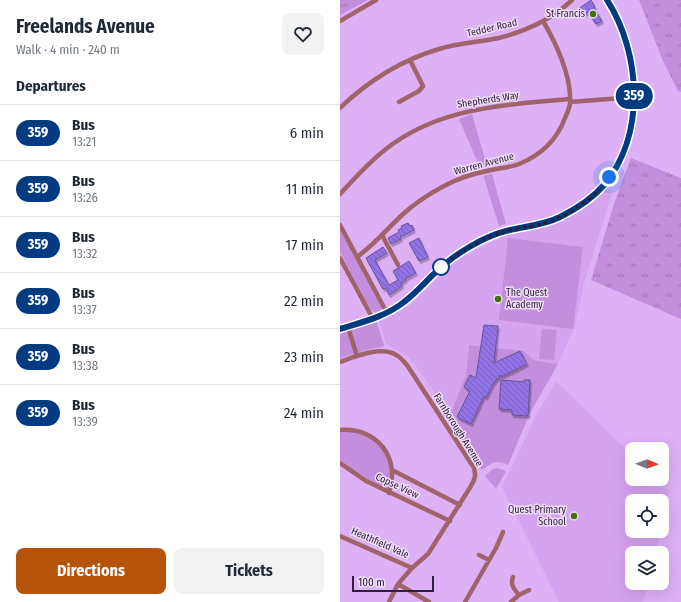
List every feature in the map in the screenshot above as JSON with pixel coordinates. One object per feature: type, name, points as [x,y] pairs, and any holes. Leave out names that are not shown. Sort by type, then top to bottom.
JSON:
[{"type":"street","points":[[340,21],[376,0]]},
{"type":"street","name":"Tedder Road","points":[[340,108],[372,82],[410,60],[451,46],[498,38],[515,33],[543,21],[572,0]]},
{"type":"street","points":[[340,329],[388,313],[404,302],[451,258],[472,246],[491,236],[508,230],[545,223],[559,217],[592,198],[604,185],[615,170],[624,151],[631,126],[634,97],[632,68],[628,50],[618,22],[607,0]]},
{"type":"street","name":"Warren Avenue","points":[[357,257],[400,217],[431,193],[460,179],[485,171],[519,164],[539,154],[556,137],[562,127],[570,101],[565,70],[560,55],[553,38],[543,21]]},
{"type":"street","points":[[399,102],[419,91],[423,86],[410,60]]},
{"type":"street","name":"Shepherds Way","points":[[340,194],[362,170],[387,148],[400,139],[448,116],[483,108],[634,97]]},
{"type":"street","points":[[340,225],[388,313]]},
{"type":"street","points":[[382,235],[398,265]]},
{"type":"street","points":[[340,258],[373,319]]},
{"type":"street","points":[[348,326],[357,356]]},
{"type":"street","name":"Farnborough Avenue","points":[[340,362],[357,356],[378,352],[387,352],[398,356],[406,365],[474,468],[476,474],[475,480],[428,554],[412,568],[398,584],[389,602]]},
{"type":"street","points":[[340,430],[358,431],[376,439],[391,462],[391,486],[389,493]]},
{"type":"street","name":"Copse View","points":[[340,463],[366,482],[450,521]]},
{"type":"street","points":[[392,470],[460,505]]},
{"type":"street","points":[[464,602],[496,548],[503,532]]},
{"type":"street","name":"Heathfield Vale","points":[[340,536],[412,568]]},
{"type":"street","points":[[479,555],[489,560]]},
{"type":"street","points":[[513,577],[511,582],[513,588],[519,595]]},
{"type":"street","points":[[398,584],[429,602]]},
{"type":"street","points":[[511,602],[519,595],[529,590]]},
{"type":"shaded area","name":"The Quest Academy","points":[[606,189],[612,193],[583,287],[575,326],[558,364],[533,360],[469,345],[466,375],[451,413],[444,410],[436,399],[432,388],[409,357],[386,344],[379,320],[409,306],[454,262],[473,251],[508,234],[547,227],[562,221],[579,212],[595,200]]},
{"type":"shaded area","points":[[556,381],[625,448],[625,486],[664,486],[669,491],[668,494],[625,494],[625,538],[658,538],[657,546],[625,546],[625,590],[646,590],[643,602],[559,602],[502,487],[536,416]]},
{"type":"green space","points":[[340,0],[368,0],[340,15]]},
{"type":"green space","points":[[639,0],[681,0],[681,92],[678,91],[663,61]]},
{"type":"green space","points":[[472,114],[487,166],[480,168],[459,119]]},
{"type":"green space","points":[[631,158],[681,178],[681,319],[591,280],[614,204]]},
{"type":"green space","points":[[492,174],[506,224],[499,226],[484,178],[484,176]]},
{"type":"green space","points":[[340,229],[382,307],[381,312],[377,314],[370,309],[340,252]]},
{"type":"green space","points":[[508,238],[583,247],[573,329],[499,320]]},
{"type":"green space","points":[[376,320],[384,345],[383,347],[374,348],[340,358],[340,333]]},
{"type":"green space","points":[[542,329],[557,330],[554,360],[539,359]]},
{"type":"green space","points":[[469,345],[524,351],[533,360],[558,364],[530,413],[508,465],[497,462],[488,465],[482,470],[470,453],[471,449],[473,448],[470,444],[467,445],[463,443],[449,422],[466,375]]},
{"type":"green space","points":[[346,429],[375,439],[391,461],[389,493],[340,463],[340,430]]},
{"type":"green space","points":[[497,468],[506,471],[496,489],[485,476],[493,469]]},
{"type":"building","name":"St Francis","points":[[591,0],[602,21],[596,24],[588,12],[583,15],[578,9]]},
{"type":"building","points":[[408,223],[410,226],[412,225],[414,230],[400,237],[401,239],[391,244],[388,238],[399,232],[398,230],[402,228],[401,226]]},
{"type":"building","points":[[419,238],[428,257],[419,261],[409,243]]},
{"type":"building","points":[[383,247],[387,253],[375,260],[389,285],[398,280],[393,271],[409,261],[416,273],[405,279],[406,280],[401,283],[402,286],[389,295],[386,288],[383,289],[366,258]]},
{"type":"building","points":[[484,325],[498,326],[494,363],[520,351],[527,364],[501,377],[501,375],[496,380],[486,398],[484,396],[471,424],[457,417],[470,391],[464,387],[470,375],[476,378]]},
{"type":"building","points":[[501,380],[524,382],[524,380],[530,380],[528,416],[512,415],[512,410],[499,409]]},
{"type":"bus line","name":"359","points":[[340,329],[388,313],[404,302],[451,258],[472,246],[491,236],[508,230],[545,223],[559,217],[592,198],[604,185],[615,170],[624,151],[631,126],[634,97],[634,83],[628,50],[618,22],[607,0]]},
{"type":"place","name":"St Francis","points":[[593,14]]},
{"type":"place","name":"The Quest Academy","points":[[498,299]]},
{"type":"place","name":"Quest Primary School","points":[[574,516]]},
{"type":"route","points":[[441,267],[451,258],[491,236],[508,230],[545,223],[574,209],[592,198],[609,177]]}]
